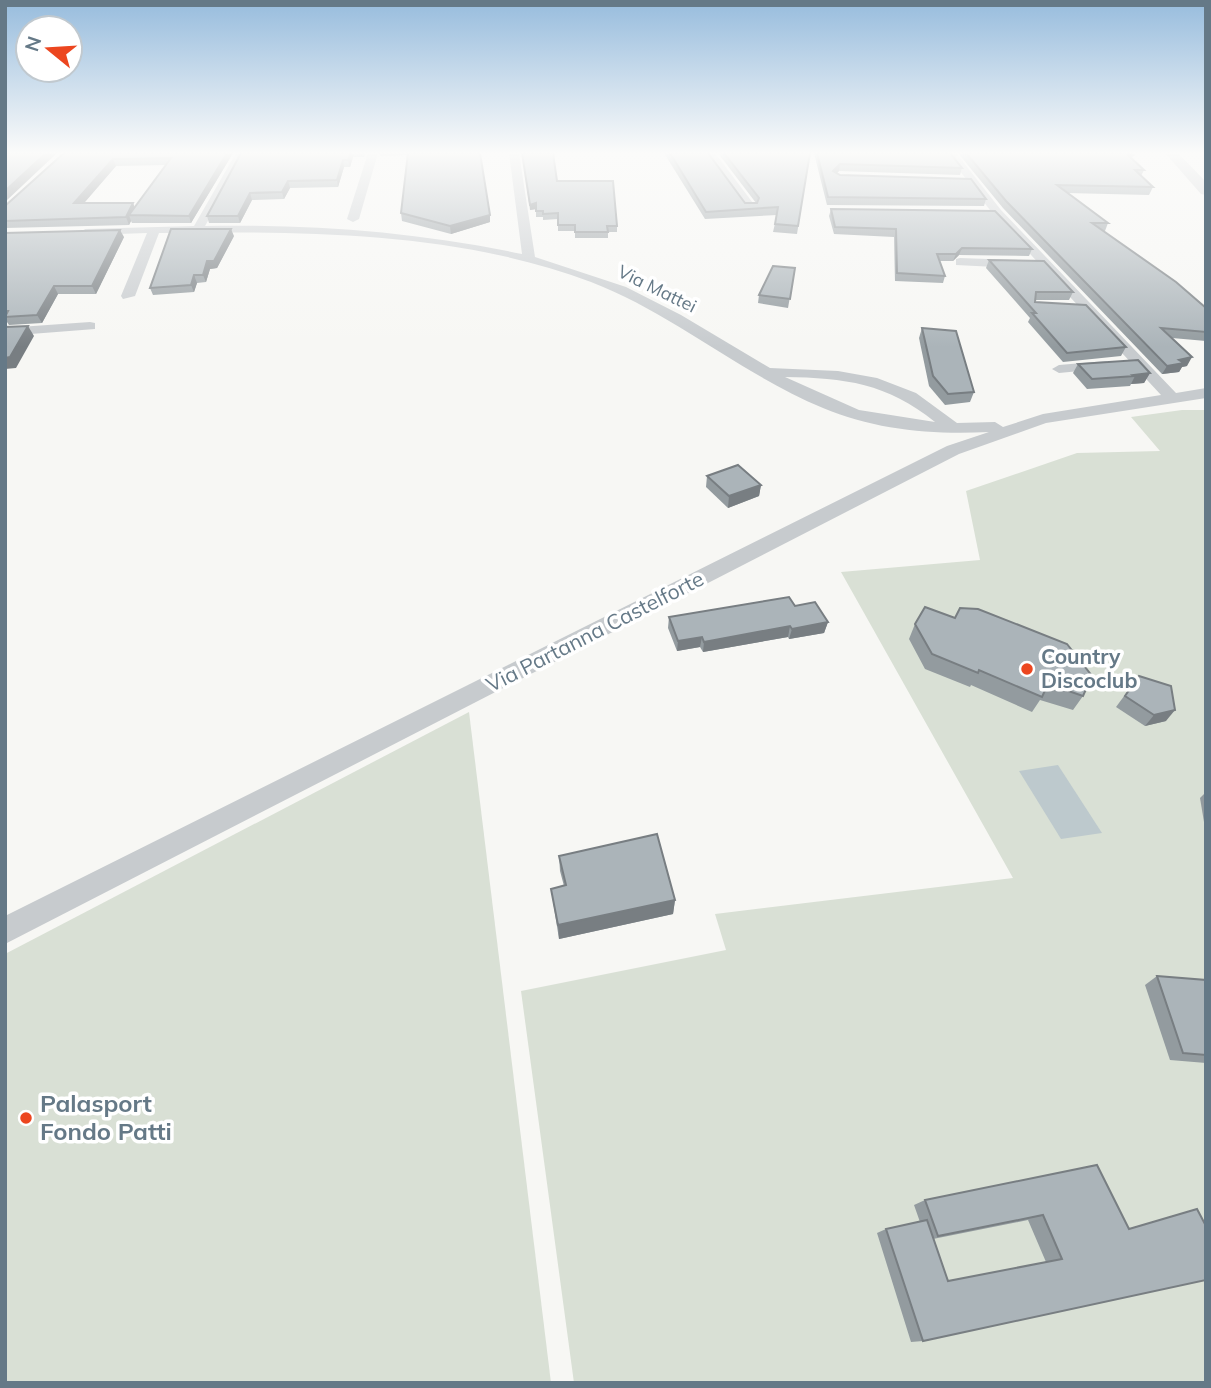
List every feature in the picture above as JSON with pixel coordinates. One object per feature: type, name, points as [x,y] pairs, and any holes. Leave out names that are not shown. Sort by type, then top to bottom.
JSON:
[{"type":"street","points":[[197,230],[204,218]]},
{"type":"street","points":[[260,229],[323,219],[359,218]]},
{"type":"street","points":[[523,218],[529,261]]},
{"type":"street","points":[[997,218],[1045,263],[1174,400],[1206,400]]},
{"type":"street","points":[[382,223],[406,230],[426,241]]},
{"type":"street","name":"Via Mattei","points":[[69,232],[260,229],[345,232],[426,241],[529,261],[627,292],[691,325],[769,373],[832,406],[885,420],[953,428],[1023,424]]},
{"type":"street","points":[[128,296],[154,230]]},
{"type":"street","points":[[960,262],[1045,263]]},
{"type":"street","points":[[1061,307],[1084,307]]},
{"type":"street","points":[[5,332],[90,326]]},
{"type":"street","points":[[1059,369],[1137,362]]},
{"type":"street","points":[[769,373],[800,372],[866,380],[904,393],[953,428]]},
{"type":"street","name":"Via Partanna Castelforte","points":[[5,931],[933,460],[1023,424],[1206,393]]},
{"type":"shaded area","points":[[1182,410],[1206,410],[1206,1383],[574,1383],[521,991],[726,950],[715,914],[1013,878],[841,572],[980,560],[966,491],[1077,453],[1160,451],[1131,417]]},
{"type":"shaded area","points":[[469,712],[551,1383],[5,1383],[5,954]]},
{"type":"shaded area","points":[[1058,765],[1102,833],[1061,839],[1019,771]]},
{"type":"building","points":[[5,218],[103,218],[5,221]]},
{"type":"building","points":[[419,218],[480,218],[450,226]]},
{"type":"building","points":[[558,218],[616,218],[617,226],[607,226],[608,232],[575,232],[575,225],[558,225]]},
{"type":"building","points":[[776,218],[799,218],[798,226],[775,224]]},
{"type":"building","points":[[833,218],[1002,218],[1032,249],[962,248],[956,254],[937,254],[945,276],[897,273],[896,229],[835,227]]},
{"type":"building","points":[[1022,218],[1101,218],[1108,223],[1092,223],[1176,282],[1206,308],[1206,332],[1161,328],[1192,357],[1179,360],[1184,363],[1167,366]]},
{"type":"building","points":[[171,229],[231,229],[214,261],[207,261],[203,275],[194,275],[191,285],[150,288]]},
{"type":"building","points":[[120,230],[92,286],[54,286],[37,315],[5,317],[8,311],[5,311],[5,233]]},
{"type":"building","points":[[989,260],[1044,261],[1073,292],[1036,292],[1035,302],[1086,305],[1126,347],[1067,353]]},
{"type":"building","points":[[773,266],[795,268],[790,299],[759,295]]},
{"type":"building","points":[[28,326],[10,357],[5,358],[5,327]]},
{"type":"building","points":[[922,328],[956,331],[974,392],[948,394],[933,376]]},
{"type":"building","points":[[1138,360],[1150,373],[1092,379],[1078,364]]},
{"type":"building","points":[[738,465],[761,485],[729,496],[707,476]]},
{"type":"building","points":[[789,597],[795,606],[815,602],[828,622],[792,629],[790,626],[704,642],[702,637],[678,641],[669,617]]},
{"type":"building","points":[[925,607],[955,618],[960,608],[978,609],[1067,644],[1092,676],[1083,696],[1048,684],[1042,697],[979,670],[978,673],[932,654],[915,624]]},
{"type":"building","points":[[1139,676],[1171,686],[1175,710],[1154,715],[1125,696]]},
{"type":"building","points":[[657,834],[675,900],[558,925],[551,889],[566,885],[559,856]]},
{"type":"building","points":[[1157,976],[1206,980],[1206,1055],[1183,1053]]},
{"type":"building","points":[[1097,1165],[1129,1229],[1197,1209],[1206,1226],[1206,1280],[923,1341],[886,1229],[927,1220],[948,1281],[1062,1259],[1043,1215],[938,1236],[925,1200]]},
{"type":"place","name":"Country Discoclub","points":[[1027,669]]},
{"type":"place","name":"Palasport Fondo Patti","points":[[26,1118]]}]
